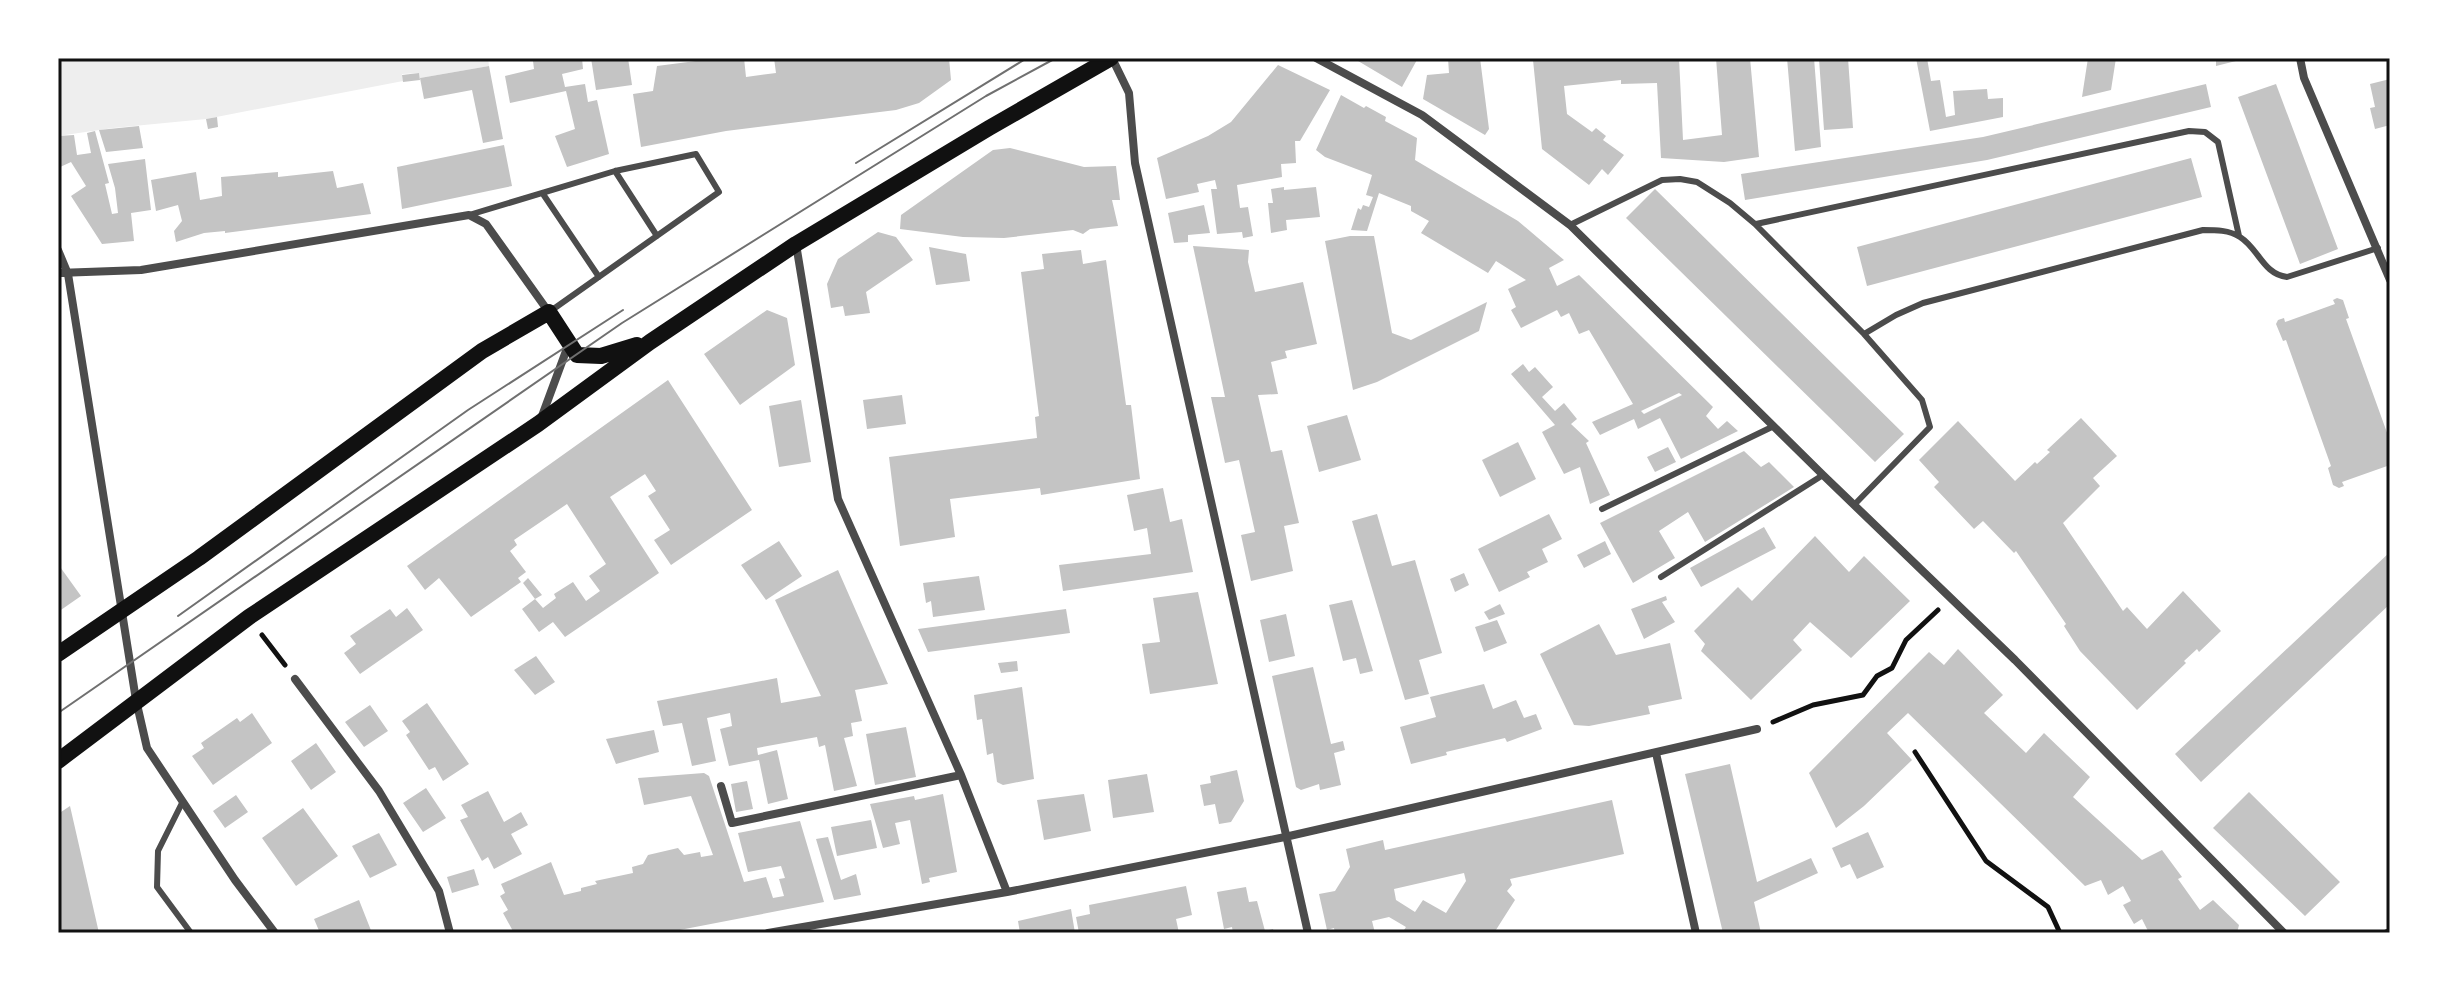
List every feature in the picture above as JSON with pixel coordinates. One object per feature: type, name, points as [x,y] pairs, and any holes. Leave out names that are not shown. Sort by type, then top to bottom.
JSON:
[{"type":"main road","points":[[58,761],[249,617],[538,424],[650,342],[796,244],[1112,58]]},
{"type":"main road","points":[[58,654],[122,613],[482,351],[549,312],[577,355],[601,356],[650,342]]},
{"type":"street","points":[[1112,58],[1129,93],[1135,163],[1308,933]]},
{"type":"street","points":[[1316,58],[1422,115],[1570,225],[1952,599],[2284,933]]},
{"type":"street","points":[[2300,58],[2304,78],[2390,280]]},
{"type":"street","points":[[63,274],[141,270],[469,215],[486,224],[549,312]]},
{"type":"street","points":[[796,244],[838,499],[961,775],[1007,892]]},
{"type":"street","points":[[58,250],[147,748],[182,803],[275,933]]},
{"type":"street","points":[[538,424],[569,343]]},
{"type":"street","points":[[295,679],[379,791],[439,891],[450,933]]},
{"type":"street","points":[[768,933],[1007,892],[1285,837],[1757,729]]},
{"type":"street","points":[[1656,753],[1696,933]]},
{"type":"street","points":[[721,786],[732,823],[961,775]]},
{"type":"lane","points":[[1755,224],[2189,131],[2205,132],[2218,142],[2239,236]]},
{"type":"lane","points":[[469,215],[615,171],[696,154],[719,192],[549,312]]},
{"type":"lane","points":[[615,171],[657,236]]},
{"type":"lane","points":[[1570,225],[1648,185],[1680,179],[1697,182],[1755,224],[1864,334],[1922,400],[1930,427],[1854,505]]},
{"type":"lane","points":[[543,194],[599,277]]},
{"type":"lane","points":[[1864,334],[1923,303],[2203,230],[2221,230],[2239,236],[2276,276],[2287,277],[2378,248]]},
{"type":"lane","points":[[1602,509],[1774,426]]},
{"type":"lane","points":[[1661,577],[1823,475]]},
{"type":"lane","points":[[182,803],[158,851],[157,887],[191,933]]},
{"type":"path","points":[[1757,729],[1813,705],[1863,695],[1877,676],[1892,668],[1906,640],[1952,599]]},
{"type":"path","points":[[249,617],[295,679]]},
{"type":"path","points":[[1915,752],[1986,861],[2048,907],[2060,933]]},
{"type":"shaded area","points":[[58,58],[488,58],[489,66],[420,78],[419,73],[402,74],[403,81],[206,119],[58,136]]},
{"type":"building","points":[[582,58],[583,69],[562,74],[565,87],[585,84],[588,102],[597,100],[609,154],[567,167],[555,136],[575,129],[566,91],[510,103],[505,76],[534,69],[533,61]]},
{"type":"building","points":[[591,58],[628,58],[632,85],[596,90]]},
{"type":"building","points":[[744,58],[746,77],[776,73],[774,58],[949,58],[951,80],[919,103],[896,110],[726,131],[641,147],[633,94],[653,91],[657,66]]},
{"type":"building","points":[[1353,58],[1418,58],[1402,87]]},
{"type":"building","points":[[1448,58],[1480,58],[1489,129],[1485,135],[1423,99],[1427,75],[1449,73]]},
{"type":"building","points":[[1679,58],[1683,140],[1722,135],[1716,58],[1750,58],[1759,157],[1724,162],[1661,158],[1657,83],[1621,84],[1621,80],[1564,86],[1567,114],[1592,132],[1596,128],[1606,136],[1603,140],[1624,155],[1608,175],[1602,169],[1589,185],[1542,149],[1533,60]]},
{"type":"building","points":[[1787,58],[1814,58],[1821,147],[1795,151]]},
{"type":"building","points":[[1848,58],[1853,128],[1824,130],[1819,59]]},
{"type":"building","points":[[1916,58],[1927,58],[1931,81],[1940,80],[1946,117],[1955,115],[1953,91],[1987,89],[1988,99],[2003,98],[2003,117],[1930,131]]},
{"type":"building","points":[[2088,58],[2116,58],[2111,90],[2082,97]]},
{"type":"building","points":[[2216,58],[2244,58],[2244,59],[2216,66]]},
{"type":"building","points":[[1278,65],[1330,90],[1300,141],[1295,141],[1296,163],[1281,164],[1282,177],[1237,185],[1240,208],[1248,207],[1253,236],[1243,238],[1242,232],[1217,234],[1211,189],[1217,189],[1215,180],[1197,184],[1199,192],[1166,199],[1157,158],[1208,136],[1231,122]]},
{"type":"building","points":[[489,66],[503,139],[483,143],[472,90],[424,99],[420,78]]},
{"type":"building","points":[[419,73],[420,80],[403,82],[402,75]]},
{"type":"building","points":[[2390,79],[2390,125],[2375,129],[2370,108],[2375,107],[2370,84]]},
{"type":"building","points":[[2206,84],[2211,107],[1987,160],[1745,200],[1741,174],[1983,137]]},
{"type":"building","points":[[2276,84],[2338,249],[2300,264],[2238,97]]},
{"type":"building","points":[[1341,95],[1386,117],[1385,121],[1417,138],[1415,160],[1518,221],[1564,260],[1549,268],[1557,286],[1579,275],[1713,407],[1706,416],[1718,429],[1727,421],[1738,431],[1681,459],[1660,418],[1638,429],[1634,419],[1600,435],[1592,422],[1633,404],[1589,330],[1579,334],[1569,313],[1561,317],[1557,310],[1521,328],[1511,310],[1516,307],[1508,289],[1526,280],[1496,261],[1488,273],[1421,233],[1429,221],[1411,211],[1411,206],[1379,193],[1367,231],[1351,230],[1358,208],[1361,210],[1363,205],[1369,207],[1373,197],[1366,195],[1372,175],[1325,157],[1316,150]],"holes":[[[1679,393],[1682,395],[1644,414],[1641,411]]]},
{"type":"building","points":[[217,117],[218,127],[208,129],[206,119]]},
{"type":"building","points":[[139,126],[143,148],[106,152],[99,130]]},
{"type":"building","points":[[95,131],[109,183],[105,184],[112,214],[118,213],[108,164],[145,159],[151,210],[131,213],[134,241],[102,244],[71,196],[86,186],[71,162],[58,168],[58,136],[74,135],[77,155],[91,153],[87,133]]},
{"type":"building","points":[[504,145],[512,186],[402,209],[397,167]]},
{"type":"building","points":[[1010,148],[1084,167],[1116,166],[1120,200],[1112,200],[1118,226],[1090,229],[1083,234],[1073,230],[1004,238],[963,237],[900,229],[901,215],[993,150]]},
{"type":"building","points":[[2191,158],[2202,197],[1867,286],[1857,247]]},
{"type":"building","points":[[333,171],[337,188],[363,183],[371,214],[204,233],[176,242],[174,231],[182,221],[178,205],[156,211],[151,180],[196,172],[200,200],[222,196],[221,177],[278,172],[278,177]]},
{"type":"building","points":[[1284,187],[1284,190],[1316,187],[1320,217],[1286,220],[1287,230],[1271,233],[1268,203],[1273,203],[1271,189]]},
{"type":"building","points":[[1655,189],[1904,434],[1875,462],[1626,218]]},
{"type":"building","points":[[1204,205],[1210,233],[1188,235],[1188,242],[1174,243],[1168,213]]},
{"type":"building","points":[[878,232],[896,237],[913,260],[866,292],[870,313],[845,316],[843,306],[831,308],[827,284],[838,259]]},
{"type":"building","points":[[1350,236],[1374,236],[1392,333],[1411,340],[1487,302],[1479,331],[1377,382],[1353,390],[1325,241]]},
{"type":"building","points":[[1193,246],[1249,250],[1248,262],[1255,292],[1303,282],[1317,344],[1285,351],[1287,358],[1271,362],[1278,394],[1258,395],[1271,452],[1282,450],[1299,523],[1284,526],[1293,571],[1251,581],[1241,535],[1255,532],[1239,460],[1225,463],[1211,397],[1225,397]]},
{"type":"building","points":[[929,247],[966,254],[970,281],[936,285]]},
{"type":"building","points":[[1081,250],[1083,264],[1106,260],[1126,405],[1131,405],[1140,479],[1041,495],[1040,488],[950,499],[955,537],[900,546],[889,457],[1037,438],[1035,417],[1039,416],[1021,272],[1044,269],[1042,254]]},
{"type":"building","points":[[2333,300],[2343,300],[2349,318],[2346,319],[2390,441],[2390,465],[2342,482],[2344,486],[2339,488],[2333,485],[2328,468],[2331,466],[2286,340],[2283,341],[2276,324],[2278,320],[2284,318],[2285,322],[2335,304]]},
{"type":"building","points":[[767,310],[787,318],[795,365],[740,405],[704,354]]},
{"type":"building","points":[[1523,364],[1529,372],[1535,367],[1553,387],[1542,397],[1555,411],[1564,403],[1577,419],[1571,424],[1589,441],[1586,443],[1610,495],[1590,504],[1580,467],[1564,474],[1542,432],[1555,425],[1511,374]]},
{"type":"building","points":[[668,380],[752,510],[671,565],[654,540],[670,530],[648,496],[656,491],[645,474],[610,497],[659,573],[565,637],[553,622],[539,632],[522,609],[535,599],[543,608],[556,598],[554,594],[573,582],[586,601],[600,591],[589,576],[606,564],[567,504],[514,540],[517,545],[510,551],[526,572],[518,578],[521,582],[471,617],[439,578],[425,590],[407,566]]},
{"type":"building","points":[[902,395],[906,424],[867,429],[863,400]]},
{"type":"building","points":[[801,400],[811,462],[779,467],[769,406]]},
{"type":"building","points":[[1347,415],[1361,460],[1319,472],[1307,426]]},
{"type":"building","points":[[2081,418],[2117,456],[2093,478],[2100,486],[2063,523],[2123,611],[2127,607],[2147,629],[2183,591],[2221,631],[2199,652],[2197,649],[2184,661],[2186,663],[2137,710],[2080,651],[2064,626],[2066,624],[2016,551],[2014,553],[1983,521],[1974,529],[1934,487],[1939,482],[1919,460],[1958,421],[2015,481],[2050,452],[2047,450]]},
{"type":"building","points":[[1518,442],[1536,479],[1500,497],[1482,460]]},
{"type":"building","points":[[1668,447],[1676,462],[1655,472],[1647,457]]},
{"type":"building","points":[[1744,451],[1761,467],[1769,462],[1794,487],[1705,542],[1688,512],[1659,531],[1675,558],[1633,583],[1600,523]]},
{"type":"building","points":[[1163,488],[1170,522],[1182,519],[1193,572],[1063,591],[1059,565],[1151,554],[1147,528],[1134,531],[1127,495]]},
{"type":"building","points":[[1377,514],[1392,566],[1415,560],[1442,653],[1419,660],[1429,694],[1405,700],[1352,521]]},
{"type":"building","points":[[1549,514],[1562,539],[1542,549],[1548,562],[1527,572],[1530,577],[1499,592],[1478,549]]},
{"type":"building","points":[[1764,527],[1776,548],[1701,587],[1690,568]]},
{"type":"building","points":[[1815,536],[1849,572],[1864,556],[1910,601],[1851,658],[1810,622],[1793,640],[1802,650],[1751,700],[1701,651],[1705,644],[1694,631],[1738,587],[1752,601]]},
{"type":"building","points":[[779,541],[802,576],[766,600],[741,565]]},
{"type":"building","points":[[1605,541],[1611,554],[1584,568],[1577,555]]},
{"type":"building","points":[[2390,552],[2390,604],[2201,782],[2175,754]]},
{"type":"building","points":[[58,564],[81,596],[58,612]]},
{"type":"building","points":[[838,570],[888,684],[855,690],[862,721],[851,723],[853,736],[844,738],[857,786],[834,791],[825,745],[819,747],[817,737],[757,748],[758,755],[777,750],[788,799],[768,804],[759,760],[729,766],[720,729],[732,726],[730,713],[707,718],[716,761],[692,766],[682,723],[663,726],[657,701],[777,678],[781,703],[821,696],[775,600]]},
{"type":"building","points":[[1464,573],[1469,585],[1455,592],[1450,579]]},
{"type":"building","points":[[979,576],[985,610],[933,617],[931,601],[926,603],[923,583]]},
{"type":"building","points":[[528,578],[542,595],[535,599],[523,583]]},
{"type":"building","points":[[1198,592],[1218,684],[1150,694],[1142,644],[1160,642],[1153,598]]},
{"type":"building","points":[[1666,596],[1667,600],[1662,602],[1675,622],[1644,639],[1631,609]]},
{"type":"building","points":[[1352,600],[1373,671],[1360,674],[1356,658],[1343,661],[1329,605]]},
{"type":"building","points":[[1500,604],[1505,614],[1489,620],[1484,612]]},
{"type":"building","points":[[407,608],[423,630],[360,674],[344,653],[356,644],[350,636],[390,609],[396,617]]},
{"type":"building","points":[[1066,609],[1070,633],[928,652],[918,629]]},
{"type":"building","points":[[1286,614],[1295,656],[1269,662],[1260,620]]},
{"type":"building","points":[[1497,620],[1507,643],[1484,652],[1475,627]]},
{"type":"building","points":[[1599,624],[1616,655],[1670,643],[1682,699],[1648,706],[1650,714],[1589,726],[1574,725],[1540,654]]},
{"type":"building","points":[[1958,649],[2003,695],[1984,713],[2026,753],[2044,733],[2090,777],[2073,797],[2142,860],[2162,850],[2182,877],[2178,879],[2200,910],[2213,900],[2239,925],[2237,933],[2149,933],[2142,919],[2134,924],[2123,905],[2131,901],[2123,886],[2108,895],[2101,880],[2085,886],[1908,713],[1887,733],[1912,760],[1836,828],[1809,773],[1929,652],[1944,665]]},
{"type":"building","points":[[536,656],[555,682],[535,695],[514,670]]},
{"type":"building","points":[[1017,661],[1018,671],[1001,673],[998,663]]},
{"type":"building","points":[[1313,667],[1331,744],[1343,741],[1345,750],[1334,753],[1341,785],[1320,790],[1319,784],[1301,790],[1296,787],[1272,676]]},
{"type":"building","points":[[1484,684],[1493,709],[1516,700],[1524,718],[1536,714],[1542,729],[1507,742],[1505,738],[1411,764],[1400,727],[1436,717],[1430,697]]},
{"type":"building","points":[[1022,687],[1034,779],[1003,785],[997,782],[993,753],[987,755],[982,719],[977,720],[974,695]]},
{"type":"building","points":[[427,703],[469,764],[443,781],[435,767],[429,770],[406,735],[410,732],[402,721]]},
{"type":"building","points":[[370,705],[388,731],[364,747],[345,722]]},
{"type":"building","points":[[252,713],[272,743],[213,785],[192,756],[204,748],[201,743],[237,718],[240,722]]},
{"type":"building","points":[[906,727],[916,777],[875,785],[866,734]]},
{"type":"building","points":[[654,730],[659,752],[616,764],[606,739]]},
{"type":"building","points":[[316,743],[336,772],[311,790],[291,761]]},
{"type":"building","points":[[1730,764],[1757,882],[1811,858],[1818,873],[1754,902],[1761,933],[1723,933],[1685,774]]},
{"type":"building","points":[[1237,770],[1244,801],[1231,822],[1219,824],[1215,804],[1204,806],[1200,785],[1211,783],[1210,776]]},
{"type":"building","points":[[704,773],[709,776],[744,882],[766,877],[773,898],[784,896],[779,879],[785,878],[781,866],[748,872],[738,833],[800,821],[824,902],[664,933],[514,933],[503,913],[508,910],[500,896],[505,893],[501,884],[551,862],[564,895],[597,884],[595,881],[633,873],[632,867],[643,864],[648,855],[678,848],[684,855],[700,852],[701,857],[713,855],[691,796],[644,805],[638,778]]},
{"type":"building","points":[[1147,774],[1154,812],[1113,818],[1108,780]]},
{"type":"building","points":[[747,781],[753,809],[736,812],[731,784]]},
{"type":"building","points":[[426,788],[446,818],[423,832],[403,803]]},
{"type":"building","points":[[488,791],[504,822],[521,812],[528,825],[511,834],[522,854],[494,869],[488,857],[482,861],[460,820],[468,817],[461,805]]},
{"type":"building","points":[[2249,792],[2340,882],[2305,916],[2213,828]]},
{"type":"building","points":[[943,794],[957,872],[929,878],[930,882],[922,884],[910,820],[895,823],[900,844],[883,848],[870,804]]},
{"type":"building","points":[[1084,794],[1091,831],[1044,840],[1037,800]]},
{"type":"building","points":[[236,795],[248,812],[225,828],[213,811]]},
{"type":"building","points":[[1612,800],[1624,854],[1510,879],[1512,885],[1507,891],[1515,900],[1494,933],[1402,933],[1406,927],[1389,917],[1372,921],[1375,933],[1335,933],[1334,928],[1327,930],[1319,894],[1335,891],[1350,867],[1346,849],[1383,840],[1385,850]],"holes":[[[1464,873],[1466,881],[1446,913],[1423,900],[1415,912],[1396,900],[1394,889]]]},
{"type":"building","points":[[70,806],[99,933],[58,933],[58,814]]},
{"type":"building","points":[[303,808],[338,856],[296,886],[262,838]]},
{"type":"building","points":[[871,820],[877,848],[837,856],[831,827]]},
{"type":"building","points":[[1868,832],[1884,867],[1857,879],[1850,864],[1841,868],[1832,848]]},
{"type":"building","points":[[379,833],[397,865],[370,878],[352,846]]},
{"type":"building","points":[[828,837],[841,880],[856,874],[861,895],[834,900],[816,839]]},
{"type":"building","points":[[474,869],[479,885],[452,893],[447,877]]},
{"type":"building","points":[[1186,886],[1192,915],[1176,919],[1179,933],[1079,933],[1076,917],[1090,914],[1089,905]]},
{"type":"building","points":[[1246,887],[1249,902],[1257,901],[1265,931],[1273,929],[1274,933],[1233,933],[1232,927],[1224,929],[1217,892]]},
{"type":"building","points":[[359,900],[372,933],[320,933],[314,919]]},
{"type":"building","points":[[1071,909],[1075,933],[1020,933],[1018,921]]},
{"type":"tram line","points":[[856,163],[1027,58]]},
{"type":"tram line","points":[[58,713],[622,323],[986,96],[1056,58]]},
{"type":"tram line","points":[[178,616],[468,410],[623,310]]}]
